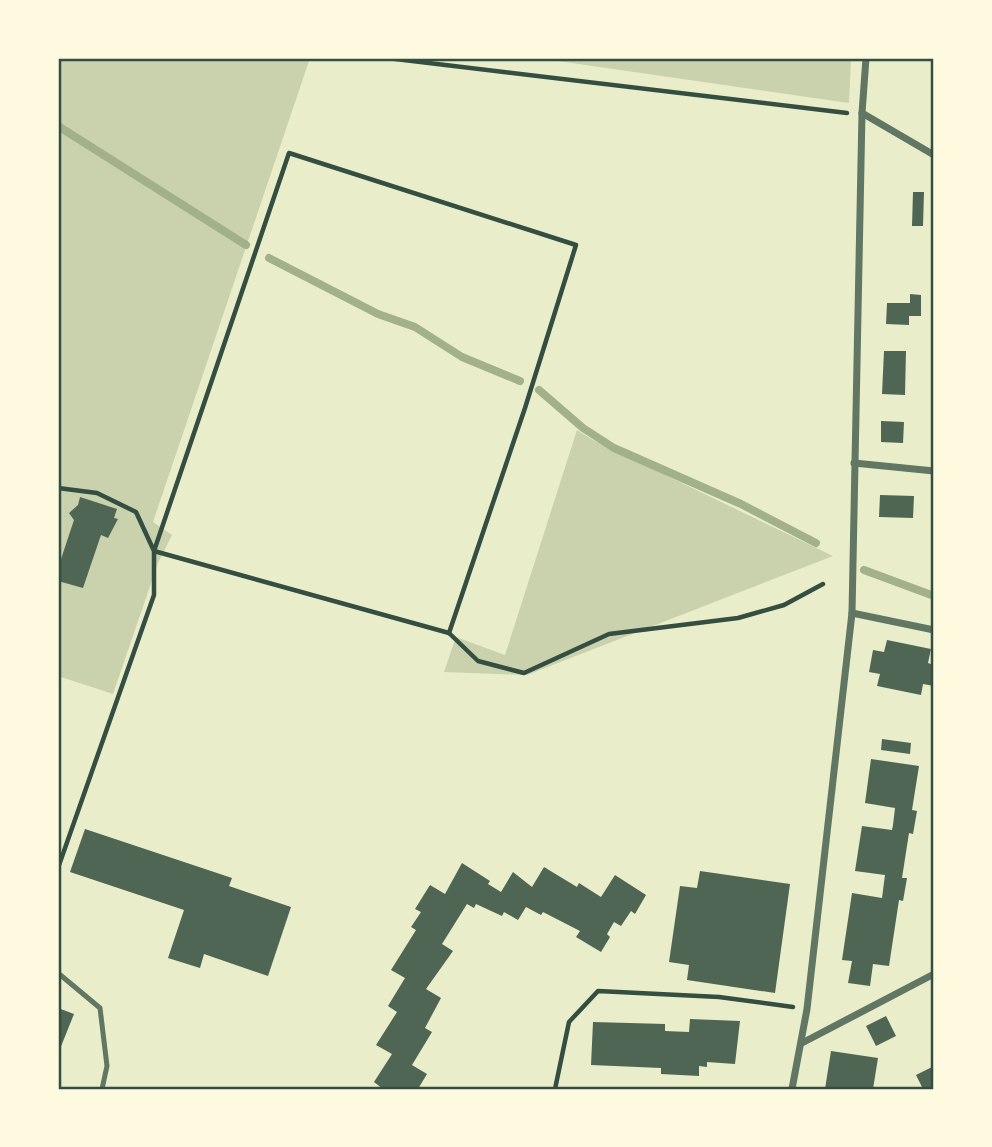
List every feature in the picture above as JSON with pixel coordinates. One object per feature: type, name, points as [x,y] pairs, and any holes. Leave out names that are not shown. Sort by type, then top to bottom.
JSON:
[{"type":"street","points":[[792,1089],[807,1009],[852,613],[862,113],[866,58]]},
{"type":"street","points":[[862,113],[934,155]]},
{"type":"street","points":[[854,463],[934,471]]},
{"type":"street","points":[[852,613],[934,630]]},
{"type":"street","points":[[802,1043],[934,974]]},
{"type":"lane","points":[[58,973],[100,1009],[107,1066],[102,1089]]},
{"type":"path","points":[[387,58],[862,113]]},
{"type":"path","points":[[58,868],[154,596],[154,551],[289,153],[576,245],[529,396],[449,634]]},
{"type":"path","points":[[58,488],[97,493],[136,512],[154,551],[449,634],[478,661],[524,673],[610,634],[738,618],[784,605],[823,584]]},
{"type":"path","points":[[555,1089],[569,1022],[598,991],[719,997],[807,1009]]},
{"type":"green space","points":[[58,58],[310,58],[153,522],[172,535],[158,563],[113,694],[58,676]]},
{"type":"green space","points":[[537,58],[851,58],[849,103]]},
{"type":"green space","points":[[577,430],[833,556],[527,675],[444,672],[456,637],[505,655]]},
{"type":"building","points":[[913,192],[924,192],[923,226],[912,226]]},
{"type":"building","points":[[910,294],[921,295],[921,316],[909,316],[909,325],[886,324],[887,303],[910,303]]},
{"type":"building","points":[[884,351],[906,351],[905,395],[882,394]]},
{"type":"building","points":[[881,421],[904,422],[903,443],[881,442]]},
{"type":"building","points":[[880,495],[914,496],[913,518],[879,517]]},
{"type":"building","points":[[80,497],[117,509],[114,518],[118,519],[108,538],[101,535],[83,588],[58,581],[58,568],[74,520],[69,513],[78,505]]},
{"type":"building","points":[[887,640],[931,649],[928,663],[934,665],[934,686],[923,684],[921,695],[877,686],[880,674],[869,672],[873,650],[884,652]]},
{"type":"building","points":[[882,739],[911,743],[910,754],[881,750]]},
{"type":"building","points":[[871,759],[919,766],[912,810],[917,811],[913,834],[909,833],[902,878],[907,878],[903,901],[899,900],[889,966],[873,964],[870,986],[848,983],[852,961],[842,960],[852,893],[882,898],[885,875],[855,871],[862,826],[892,830],[893,825],[895,808],[865,803]]},
{"type":"building","points":[[85,829],[232,878],[229,886],[291,907],[268,976],[204,954],[200,968],[168,958],[184,910],[70,872]]},
{"type":"building","points":[[462,863],[490,881],[488,884],[501,892],[513,872],[532,887],[544,867],[577,887],[579,883],[601,897],[615,875],[646,895],[635,914],[631,911],[621,926],[614,922],[607,934],[610,937],[601,952],[576,937],[580,931],[543,912],[541,915],[526,907],[518,920],[504,912],[502,916],[476,904],[474,908],[467,904],[442,944],[453,951],[426,989],[441,998],[425,1028],[432,1032],[412,1065],[427,1074],[418,1089],[383,1089],[374,1082],[392,1054],[376,1045],[397,1012],[388,1006],[405,978],[391,970],[416,930],[411,927],[421,912],[415,909],[430,885],[445,894]]},
{"type":"building","points":[[700,871],[790,884],[775,993],[687,980],[689,965],[669,962],[680,886],[697,888]]},
{"type":"building","points":[[58,1008],[74,1014],[58,1054]]},
{"type":"building","points":[[886,1016],[896,1036],[876,1046],[866,1026]]},
{"type":"building","points":[[690,1019],[740,1021],[735,1064],[707,1062],[707,1067],[699,1066],[699,1076],[661,1074],[661,1068],[591,1065],[593,1022],[665,1024],[665,1031],[689,1032]]},
{"type":"building","points":[[831,1051],[878,1058],[873,1089],[825,1089]]},
{"type":"building","points":[[934,1066],[934,1089],[923,1089],[916,1075]]},
{"type":"waterway","points":[[58,126],[246,245]]},
{"type":"waterway","points":[[269,258],[378,314],[415,327],[462,357],[520,381]]},
{"type":"waterway","points":[[539,390],[583,428],[614,448],[741,504],[816,543]]},
{"type":"waterway","points":[[864,570],[934,596]]}]
